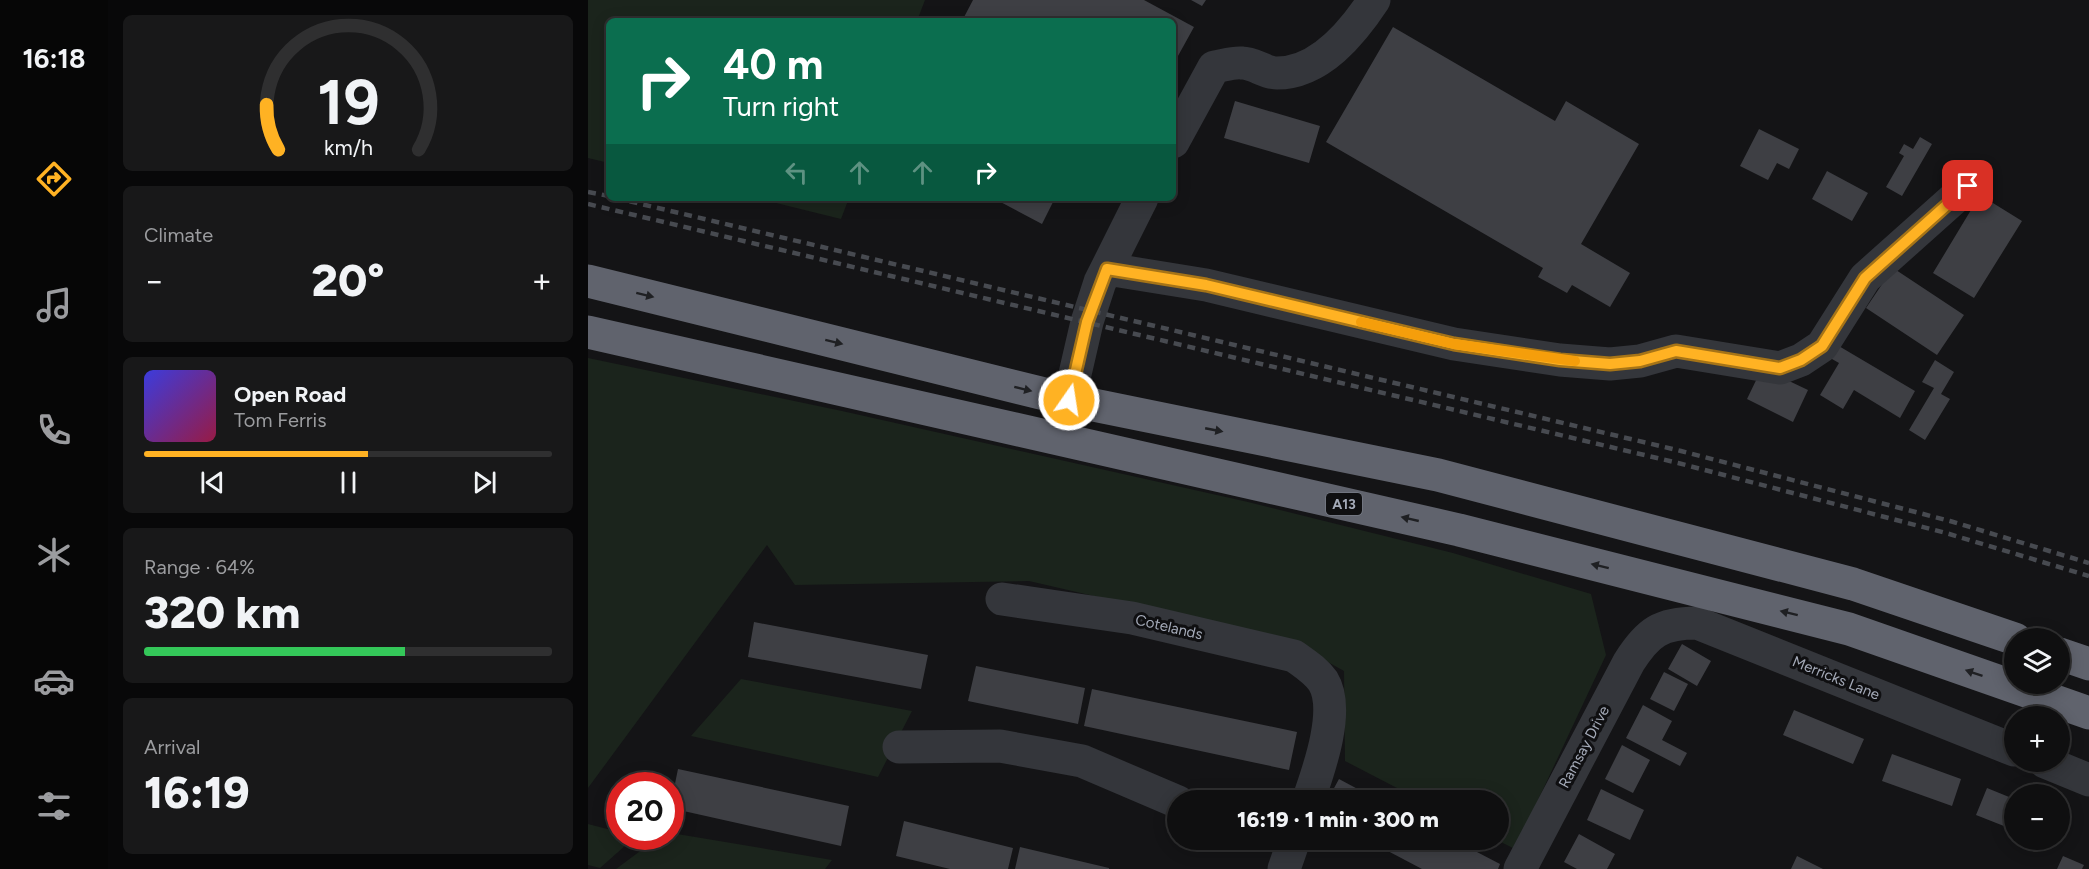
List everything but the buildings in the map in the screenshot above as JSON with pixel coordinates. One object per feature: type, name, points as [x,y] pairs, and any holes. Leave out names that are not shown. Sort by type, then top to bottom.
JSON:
[{"type":"highway","points":[[588,280],[1069,400],[1438,475],[1853,585],[2004,635]]},
{"type":"highway","name":"A13","points":[[588,332],[1459,530],[1792,614],[1849,629],[2089,713]]},
{"type":"highway","points":[[2070,657],[2089,664]]},
{"type":"street","points":[[1176,137],[1214,67],[1242,63],[1276,73],[1305,67],[1327,55],[1351,32],[1374,0]]},
{"type":"street","points":[[1107,269],[1206,285],[1454,344],[1560,360],[1610,364],[1640,361],[1676,351],[1780,368],[1801,360],[1822,346],[1865,278],[1968,186]]},
{"type":"street","points":[[1069,400],[1087,322],[1107,269],[1141,201]]},
{"type":"street","name":"Cotelands","points":[[1002,598],[1132,618],[1294,657],[1313,669],[1324,683],[1329,708],[1327,732],[1311,790]]},
{"type":"street","name":"Merricks Lane","points":[[1655,631],[1676,623],[1696,623],[2004,746]]},
{"type":"street","name":"Ramsay Drive","points":[[1520,869],[1629,662],[1640,645],[1655,631]]},
{"type":"street","points":[[899,747],[1000,746],[1082,761],[1167,797]]},
{"type":"street","points":[[2069,772],[2089,780]]},
{"type":"shaded area","points":[[588,0],[925,0],[918,18],[606,18],[606,162],[588,158]]},
{"type":"shaded area","points":[[768,201],[848,201],[841,219]]},
{"type":"shaded area","points":[[588,358],[842,411],[1248,502],[1453,553],[1591,594],[1606,655],[1515,849],[1509,846],[1509,790],[1401,790],[1345,761],[1344,671],[1292,642],[1029,581],[795,585],[767,545],[588,788]]},
{"type":"shaded area","points":[[741,679],[912,711],[878,777],[691,736]]},
{"type":"shaded area","points":[[588,824],[606,829],[606,850],[620,850],[600,868],[588,865]]},
{"type":"shaded area","points":[[684,835],[832,860],[825,869],[616,869],[642,850],[684,850]]},
{"type":"railway","points":[[588,192],[606,195]]},
{"type":"railway","points":[[629,201],[1681,451],[1950,521],[2089,563]]},
{"type":"railway","points":[[588,204],[1678,463],[1946,533],[2089,576]]},
{"type":"slow traffic","points":[[1361,322],[1454,344],[1575,361]]},
{"type":"route","points":[[1069,400],[1087,322],[1100,282],[1107,269],[1206,285],[1454,344],[1560,360],[1610,364],[1640,361],[1676,351],[1780,368],[1801,360],[1822,346],[1865,278],[1968,186]]}]
